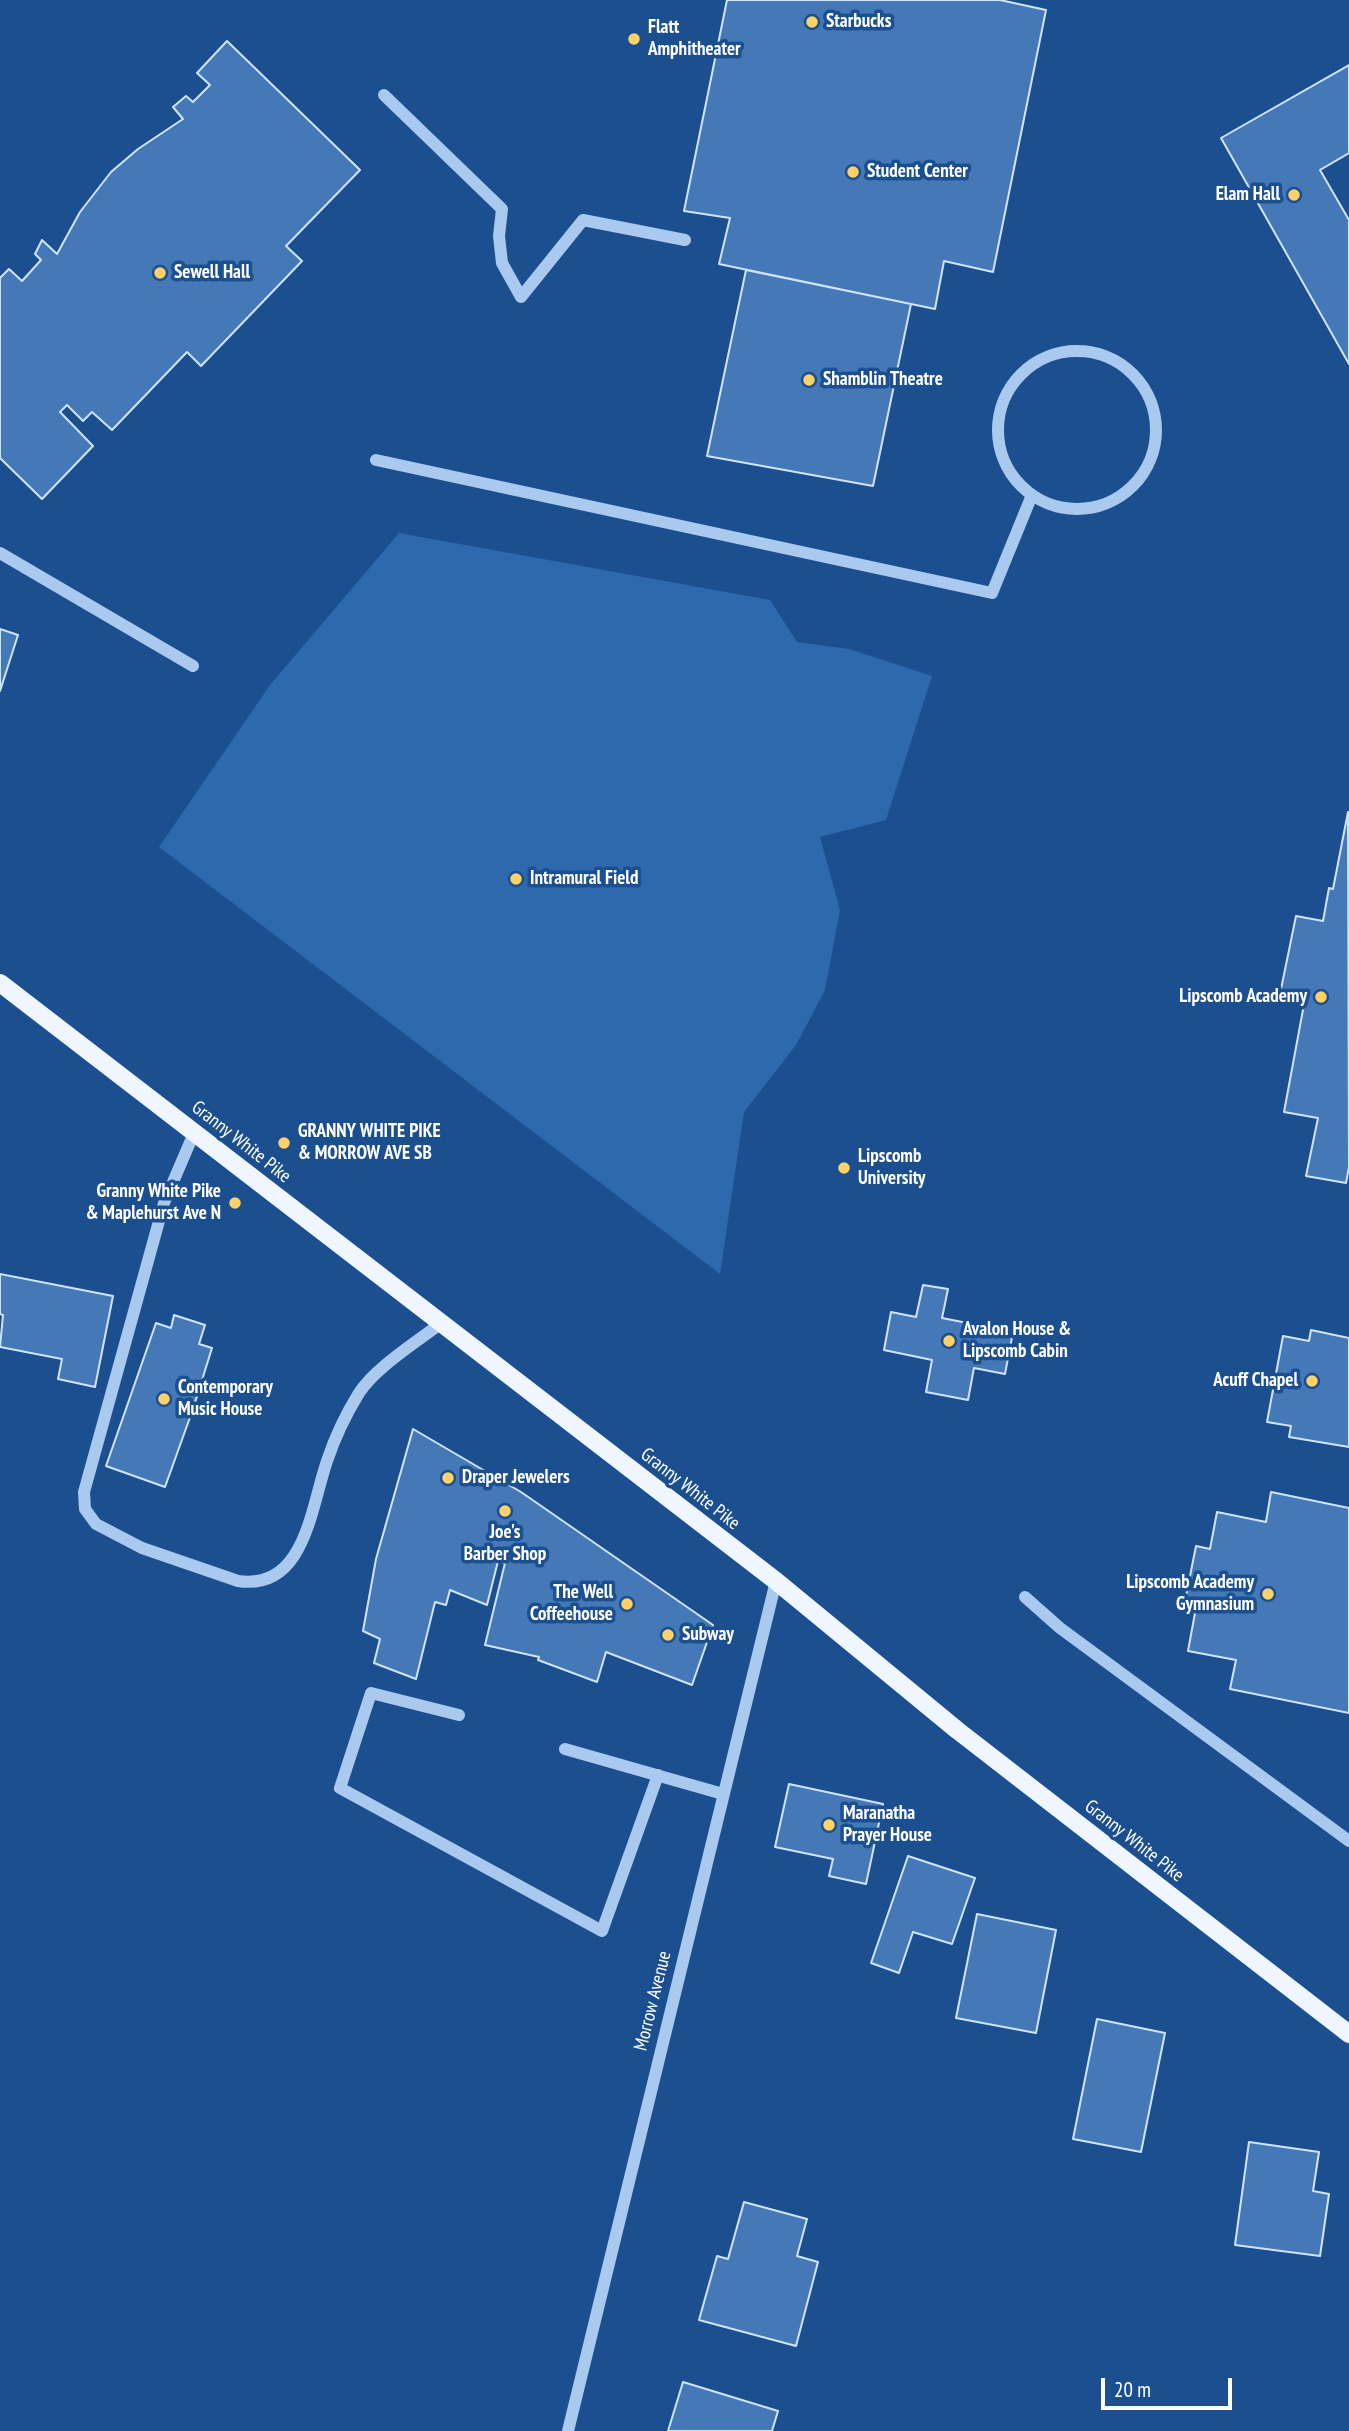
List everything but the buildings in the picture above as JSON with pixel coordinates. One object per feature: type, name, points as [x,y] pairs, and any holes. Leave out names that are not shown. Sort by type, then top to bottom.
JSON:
[{"type":"main road","name":"Granny White Pike","points":[[0,983],[776,1581],[957,1730],[1349,2034]]},
{"type":"street","points":[[384,95],[502,209],[499,236],[502,263],[521,297],[583,220],[685,240]]},
{"type":"street","points":[[1083,350],[1108,356],[1130,371],[1146,391],[1155,416],[1155,442],[1147,468],[1131,489],[1108,503],[1082,509],[1056,506],[1032,495],[1013,477],[1001,454],[998,428],[1002,403],[1015,380],[1034,363],[1058,352],[1083,350]]},
{"type":"street","points":[[376,460],[992,593],[1032,495]]},
{"type":"street","points":[[0,553],[192,666]]},
{"type":"street","points":[[194,1133],[164,1203],[84,1492],[85,1509],[96,1524],[142,1548],[238,1581],[252,1584],[271,1578],[287,1566],[301,1546],[327,1461],[344,1420],[361,1390],[391,1362],[441,1323]]},
{"type":"street","name":"Morrow Avenue","points":[[568,2431],[776,1581]]},
{"type":"street","points":[[1025,1597],[1060,1628],[1349,1842]]},
{"type":"street","points":[[459,1715],[371,1693],[340,1788],[603,1931],[658,1775]]},
{"type":"street","points":[[565,1749],[723,1794]]},
{"type":"shaded area","name":"Intramural Field","points":[[399,533],[770,600],[797,642],[849,649],[932,676],[886,820],[820,837],[840,910],[825,990],[796,1045],[744,1112],[720,1274],[159,847],[270,685]]},
{"type":"place","name":"Starbucks","points":[[812,22]]},
{"type":"place","name":"Flatt Amphitheater","points":[[634,39]]},
{"type":"place","name":"Student Center","points":[[853,172]]},
{"type":"place","name":"Elam Hall","points":[[1294,195]]},
{"type":"place","name":"Sewell Hall","points":[[160,273]]},
{"type":"place","name":"Shamblin Theatre","points":[[809,380]]},
{"type":"place","name":"Intramural Field","points":[[516,879]]},
{"type":"place","name":"Lipscomb Academy","points":[[1321,997]]},
{"type":"place","name":"GRANNY WHITE PIKE & MORROW AVE SB","points":[[284,1143]]},
{"type":"place","name":"Lipscomb University","points":[[844,1168]]},
{"type":"place","name":"Granny White Pike & Maplehurst Ave N","points":[[235,1203]]},
{"type":"place","name":"Avalon House & Lipscomb Cabin","points":[[949,1341]]},
{"type":"place","name":"Acuff Chapel","points":[[1312,1381]]},
{"type":"place","name":"Contemporary Music House","points":[[164,1399]]},
{"type":"place","name":"Draper Jewelers","points":[[448,1478]]},
{"type":"place","name":"Joe's Barber Shop","points":[[505,1511]]},
{"type":"place","name":"Lipscomb Academy Gymnasium","points":[[1268,1594]]},
{"type":"place","name":"The Well Coffeehouse","points":[[627,1604]]},
{"type":"place","name":"Subway","points":[[668,1635]]},
{"type":"place","name":"Maranatha Prayer House","points":[[829,1825]]}]
